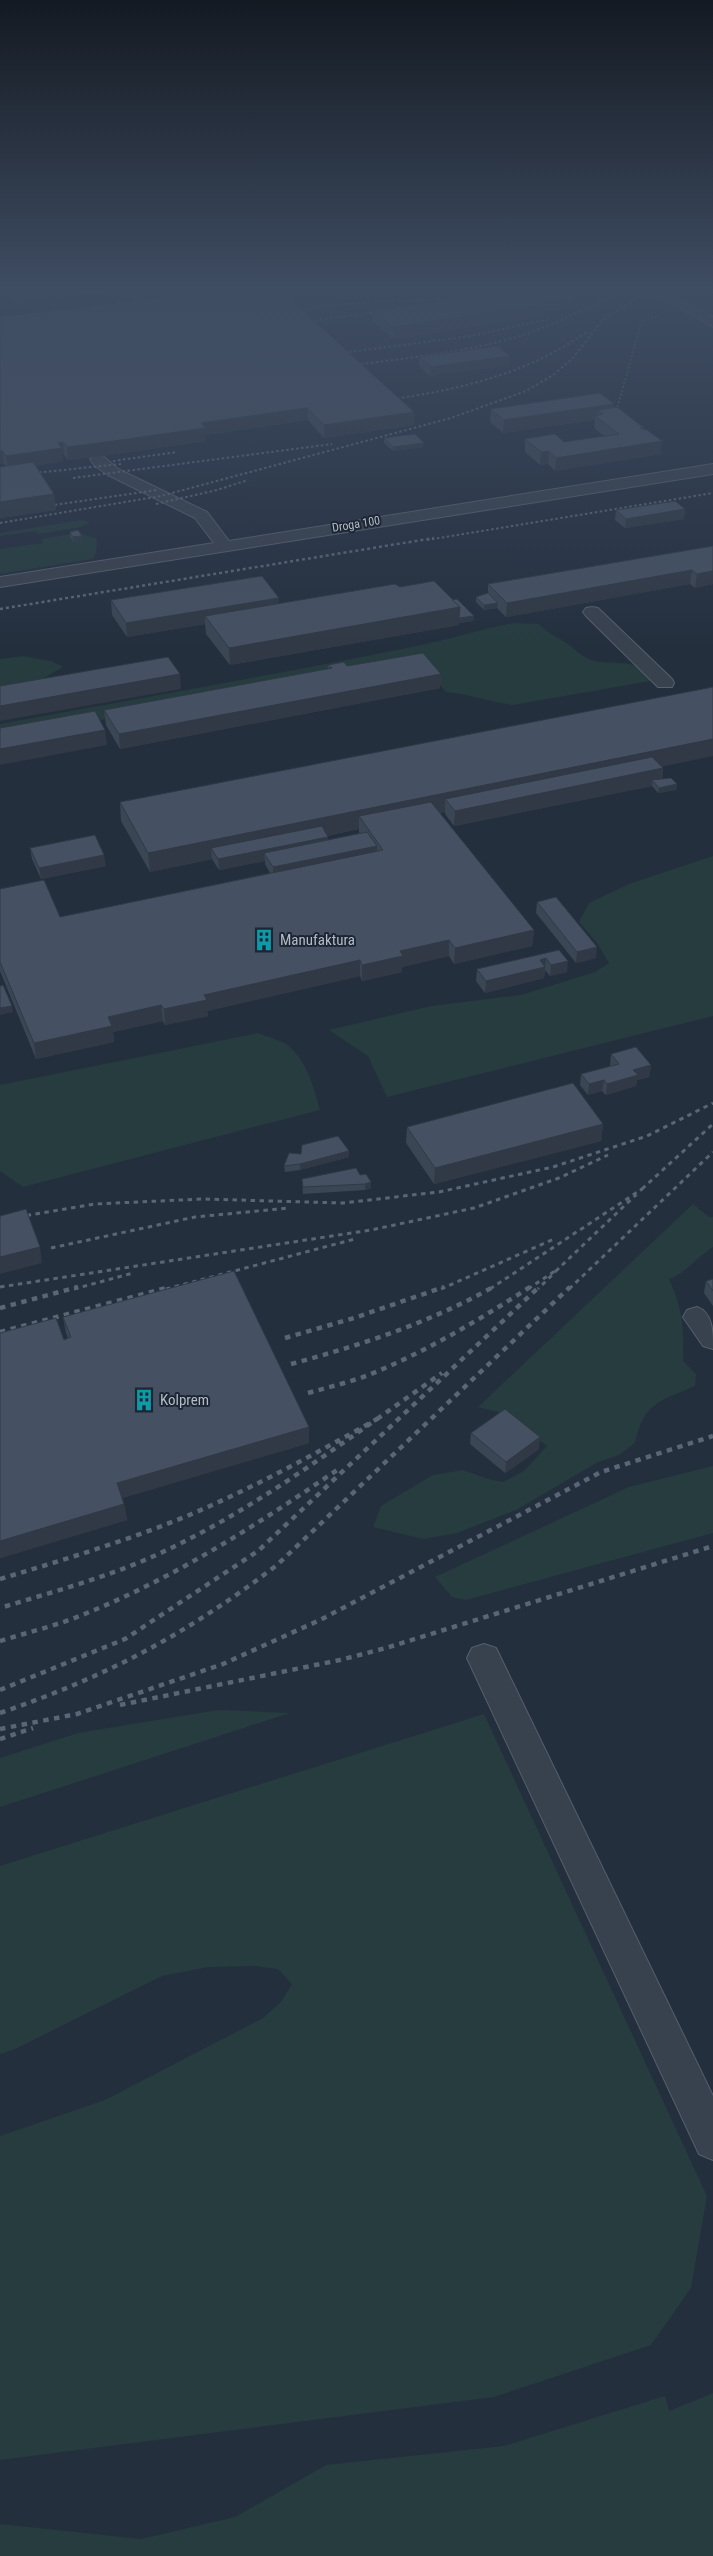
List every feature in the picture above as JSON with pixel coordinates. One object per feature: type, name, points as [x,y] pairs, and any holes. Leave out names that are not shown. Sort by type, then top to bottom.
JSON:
[{"type":"lane","points":[[98,459],[100,463],[113,472],[201,515],[224,546]]},
{"type":"lane","name":"Droga 100","points":[[0,582],[713,469]]},
{"type":"lane","points":[[592,612],[665,683]]},
{"type":"lane","points":[[484,1658],[713,2140]]},
{"type":"path","points":[[611,410],[618,408]]},
{"type":"green space","points":[[82,520],[90,522],[81,527],[38,534],[36,531],[0,536],[0,533]]},
{"type":"green space","points":[[79,533],[97,539],[96,553],[92,559],[0,574],[0,549],[43,543],[41,539]]},
{"type":"green space","points":[[513,623],[539,624],[584,657],[595,661],[630,664],[644,672],[650,681],[513,705],[446,692],[423,665],[0,737],[0,724],[368,656],[433,643]]},
{"type":"green space","points":[[23,656],[51,661],[63,667],[42,679],[0,686],[0,659]]},
{"type":"green space","points":[[713,856],[713,1016],[387,1097],[368,1056],[329,1030],[431,1006],[521,995],[595,972],[609,963],[597,943],[579,922],[589,903],[629,884]]},
{"type":"green space","points":[[258,1033],[283,1042],[296,1054],[310,1077],[320,1110],[23,1187],[0,1171],[0,1085]]},
{"type":"green space","points":[[693,1204],[709,1217],[713,1217],[713,1247],[681,1273],[669,1279],[682,1319],[683,1361],[696,1374],[695,1386],[663,1400],[648,1411],[638,1430],[635,1443],[619,1455],[598,1462],[516,1510],[457,1533],[423,1539],[373,1527],[381,1506],[433,1475],[463,1470],[503,1482],[524,1471],[547,1446],[502,1413],[478,1407]]},
{"type":"green space","points":[[713,1466],[713,1533],[466,1600],[452,1597],[435,1577],[629,1487]]},
{"type":"green space","points":[[218,1710],[290,1713],[0,1807],[0,1758],[78,1733]]},
{"type":"green space","points":[[484,1714],[707,2196],[691,2288],[651,2345],[494,2397],[0,2460],[0,2136],[105,2100],[263,2018],[281,2002],[292,1984],[278,1969],[255,1966],[208,1967],[162,1976],[15,2049],[0,2054],[0,1866]]},
{"type":"green space","points":[[713,2393],[713,2556],[0,2556],[0,2524],[141,2539],[235,2517],[326,2465],[504,2446],[665,2396],[669,2411]]},
{"type":"building","points":[[0,408],[305,408],[201,423],[206,428],[92,444],[67,447],[63,442],[58,443],[62,448],[6,456],[3,451],[0,451]]},
{"type":"building","points":[[307,408],[410,408],[414,412],[324,425]]},
{"type":"building","points":[[496,408],[585,408],[504,420],[491,409]]},
{"type":"building","points":[[619,408],[644,428],[640,428],[647,430],[662,441],[556,458],[549,451],[541,452],[525,439],[555,434],[564,442],[619,434],[595,416],[603,414],[598,410]]},
{"type":"building","points":[[415,434],[424,443],[393,447],[384,438]]},
{"type":"building","points":[[33,462],[54,494],[0,502],[0,467]]},
{"type":"building","points":[[675,501],[685,509],[626,519],[616,510]]},
{"type":"building","points":[[78,530],[82,536],[73,537],[70,532]]},
{"type":"building","points":[[713,546],[713,571],[697,574],[692,570],[507,603],[488,584]]},
{"type":"building","points":[[262,576],[279,598],[126,623],[111,600]]},
{"type":"building","points":[[434,581],[460,607],[229,648],[205,616],[395,584],[400,587]]},
{"type":"building","points":[[488,593],[498,603],[484,605],[476,597]]},
{"type":"building","points":[[457,599],[474,616],[459,618],[460,607],[452,600]]},
{"type":"building","points":[[423,653],[441,674],[119,734],[104,710],[332,668],[328,665],[344,662],[347,666]]},
{"type":"building","points":[[168,657],[180,674],[0,706],[0,686]]},
{"type":"building","points":[[713,687],[713,739],[148,853],[120,802]]},
{"type":"building","points":[[95,711],[105,730],[0,749],[0,728]]},
{"type":"building","points":[[652,757],[663,768],[455,811],[445,799]]},
{"type":"building","points":[[671,778],[677,784],[659,788],[652,780]]},
{"type":"building","name":"Manufaktura","points":[[431,802],[534,930],[455,948],[449,940],[400,951],[403,956],[362,965],[360,960],[204,995],[207,1000],[164,1009],[161,1005],[108,1017],[112,1026],[34,1043],[0,962],[0,889],[44,880],[60,917],[383,850],[359,816]]},
{"type":"building","points":[[322,826],[328,837],[218,859],[211,848]]},
{"type":"building","points":[[367,832],[377,846],[273,867],[264,853]]},
{"type":"building","points":[[95,835],[104,855],[39,868],[30,848]]},
{"type":"building","points":[[556,897],[597,947],[577,952],[537,902]]},
{"type":"building","points":[[559,950],[568,961],[551,965],[546,958],[540,960],[545,967],[486,981],[477,969]]},
{"type":"building","points":[[3,985],[12,1006],[0,1008],[0,986]]},
{"type":"building","points":[[636,1047],[651,1065],[633,1070],[638,1075],[607,1084],[604,1080],[589,1084],[581,1074],[619,1064],[611,1054]]},
{"type":"building","points":[[573,1083],[603,1124],[435,1168],[407,1127]]},
{"type":"building","points":[[338,1136],[349,1151],[300,1164],[284,1166],[289,1153],[301,1154],[302,1145]]},
{"type":"building","points":[[356,1168],[360,1175],[366,1174],[371,1182],[365,1184],[303,1187],[302,1179]]},
{"type":"building","points":[[26,1209],[40,1247],[0,1257],[0,1216]]},
{"type":"building","name":"Kolprem","points":[[234,1271],[309,1427],[117,1483],[124,1504],[0,1541],[0,1333],[56,1318],[64,1340],[71,1337],[63,1317]]},
{"type":"building","points":[[713,1279],[713,1291],[706,1281]]},
{"type":"building","points":[[505,1409],[540,1437],[506,1462],[471,1433]]},
{"type":"railway","points":[[0,523],[161,496],[451,418],[478,408]]},
{"type":"railway","points":[[73,478],[332,444]]},
{"type":"railway","points":[[113,461],[177,452]]},
{"type":"railway","points":[[34,473],[121,464]]},
{"type":"railway","points":[[156,504],[217,490],[248,480]]},
{"type":"railway","points":[[40,507],[157,490]]},
{"type":"railway","points":[[427,540],[713,493]]},
{"type":"railway","points":[[0,609],[434,538]]},
{"type":"railway","points":[[0,1220],[95,1204],[202,1199],[343,1203],[439,1192],[553,1167],[647,1136],[713,1103]]},
{"type":"railway","points":[[642,1189],[713,1124]]},
{"type":"railway","points":[[569,1289],[713,1152]]},
{"type":"railway","points":[[0,1287],[371,1230],[474,1208],[559,1178],[608,1155]]},
{"type":"railway","points":[[490,1289],[642,1189]]},
{"type":"railway","points":[[558,1269],[642,1189]]},
{"type":"railway","points":[[51,1248],[195,1217],[289,1208]]},
{"type":"railway","points":[[166,1289],[355,1239]]},
{"type":"railway","points":[[441,1289],[554,1239]]},
{"type":"railway","points":[[528,1289],[558,1269]]},
{"type":"railway","points":[[538,1289],[558,1269]]},
{"type":"railway","points":[[74,1289],[133,1273]]},
{"type":"railway","points":[[0,1308],[78,1287]]},
{"type":"railway","points":[[0,1332],[170,1287]]},
{"type":"railway","points":[[285,1338],[354,1318],[444,1287]]},
{"type":"railway","points":[[291,1364],[394,1332],[444,1312],[493,1287]]},
{"type":"railway","points":[[308,1393],[348,1382],[392,1365],[472,1323],[530,1287]]},
{"type":"railway","points":[[0,1690],[125,1639],[258,1551],[539,1287]]},
{"type":"railway","points":[[0,1713],[76,1684],[145,1651],[244,1590],[277,1565],[570,1287]]},
{"type":"railway","points":[[377,1419],[442,1373]]},
{"type":"railway","points":[[0,1579],[118,1542],[187,1516],[284,1470],[377,1419]]},
{"type":"railway","points":[[0,1608],[117,1571],[184,1542],[269,1493],[377,1419]]},
{"type":"railway","points":[[0,1729],[77,1714],[223,1664],[320,1620],[601,1472],[713,1436]]},
{"type":"railway","points":[[0,1641],[55,1625],[120,1599],[153,1583],[247,1529],[337,1470]]},
{"type":"railway","points":[[120,1705],[340,1660],[386,1648],[713,1546]]},
{"type":"railway","points":[[0,1739],[33,1728]]},
{"type":"place","name":"Manufaktura","points":[[264,940]]},
{"type":"place","name":"Kolprem","points":[[144,1400]]}]
